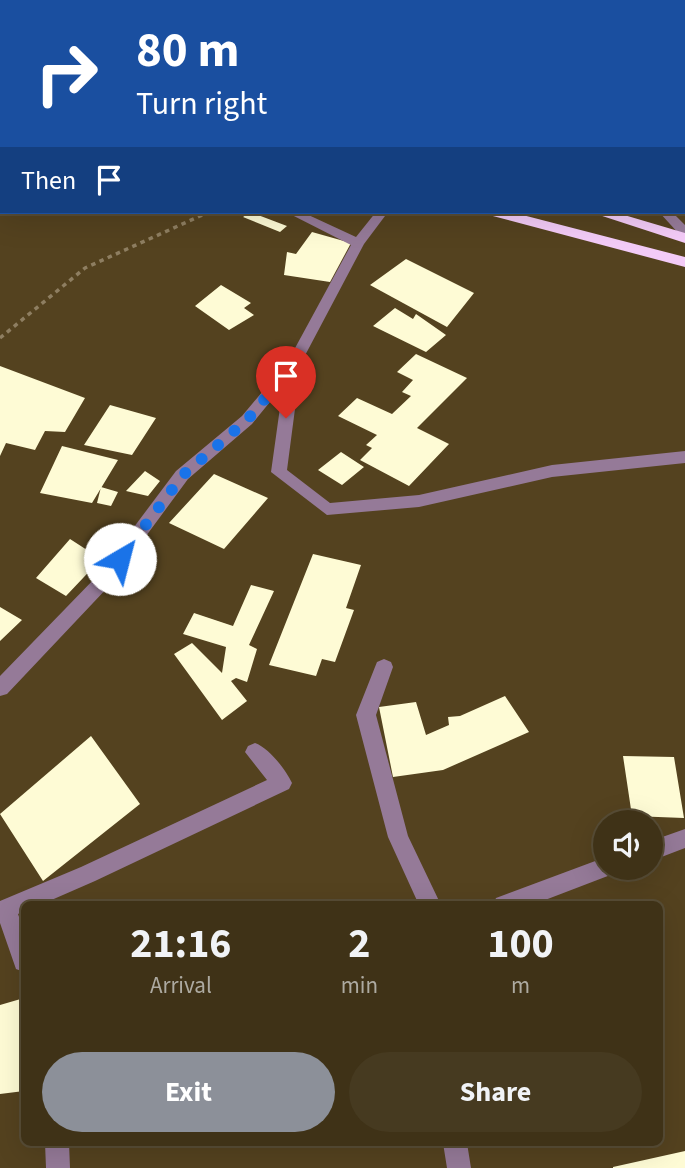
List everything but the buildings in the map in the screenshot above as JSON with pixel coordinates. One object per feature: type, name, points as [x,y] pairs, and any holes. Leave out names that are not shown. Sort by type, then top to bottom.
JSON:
[{"type":"highway","points":[[503,214],[685,262]]},
{"type":"highway","points":[[605,214],[685,237]]},
{"type":"street","points":[[296,214],[358,243]]},
{"type":"street","points":[[0,688],[104,580],[183,475],[247,420],[295,363],[358,243],[380,214]]},
{"type":"street","points":[[667,214],[685,232]]},
{"type":"street","points":[[295,363],[279,472],[327,509],[419,501],[552,471],[685,457]]},
{"type":"street","points":[[384,667],[366,715],[398,837],[428,901]]},
{"type":"street","points":[[23,901],[282,783],[255,752]]},
{"type":"street","points":[[663,846],[685,838]]},
{"type":"street","points":[[515,901],[593,872]]},
{"type":"street","points":[[21,902],[3,910],[21,954]]},
{"type":"street","points":[[57,1146],[58,1168]]},
{"type":"street","points":[[455,1146],[459,1168]]},
{"type":"path","points":[[0,338],[85,268],[205,214]]},
{"type":"route","points":[[120,559],[183,475],[247,420],[295,363],[286,418]]}]
